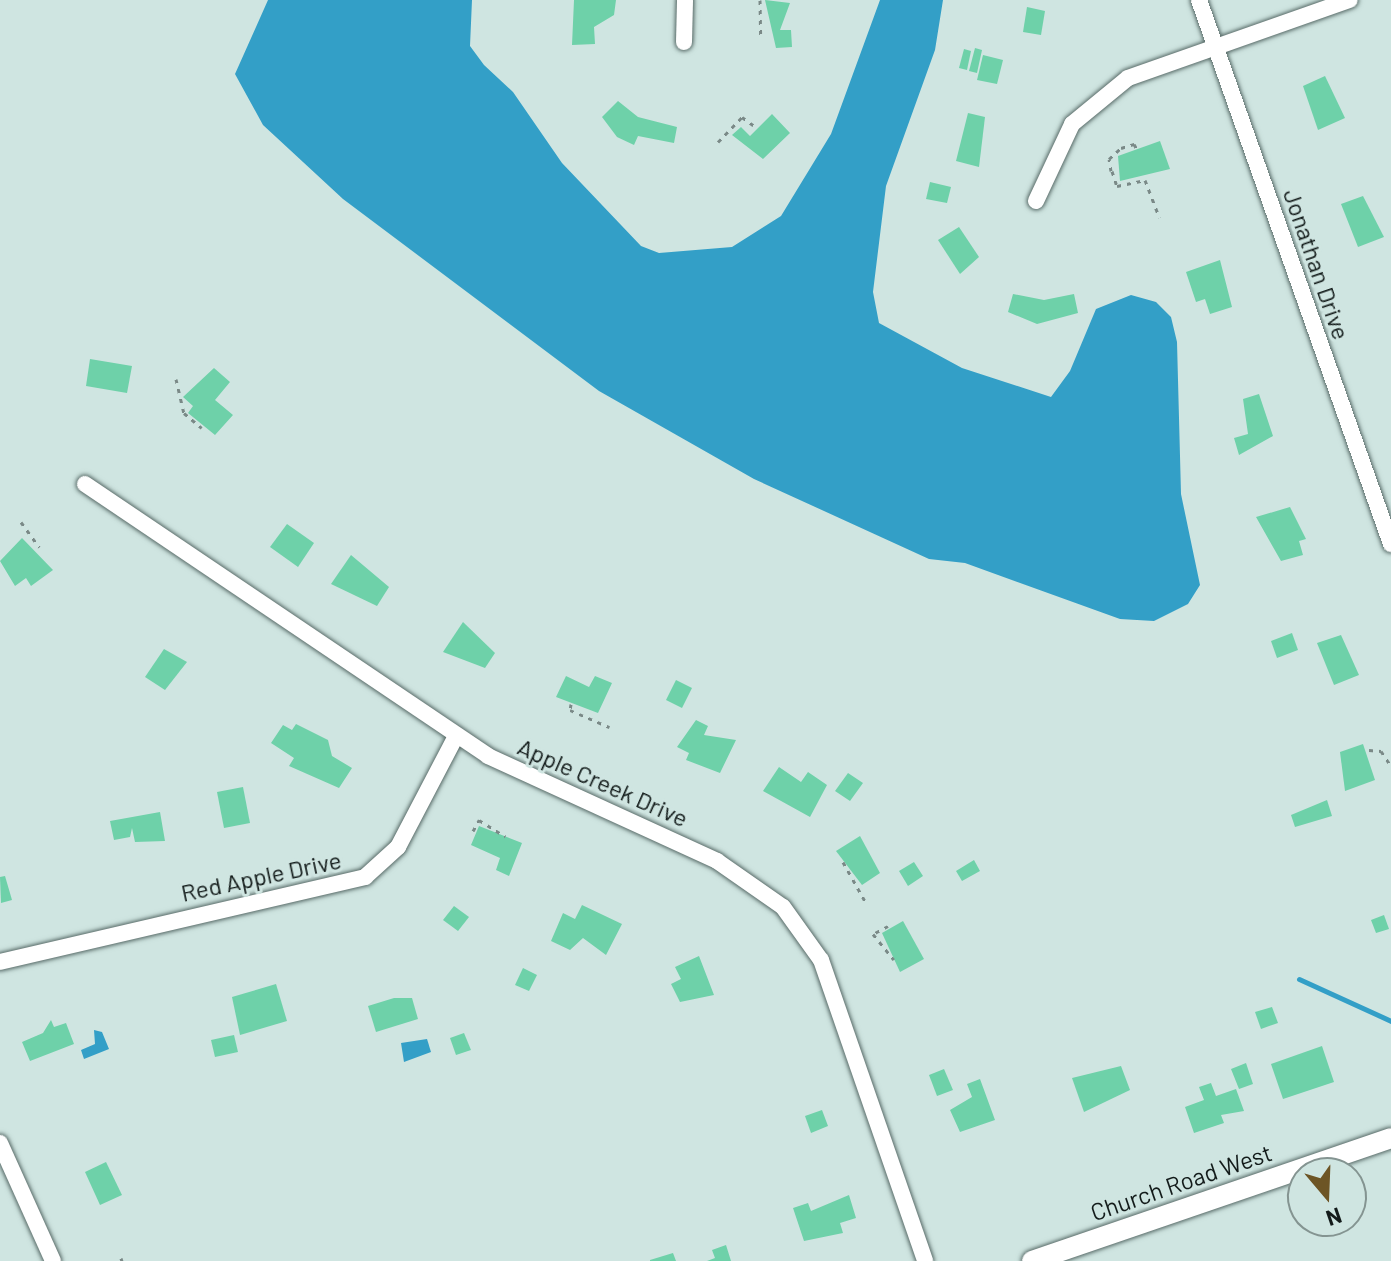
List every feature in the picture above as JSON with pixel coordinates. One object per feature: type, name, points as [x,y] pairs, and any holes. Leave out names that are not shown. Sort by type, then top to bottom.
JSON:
[{"type":"street","points":[[684,42],[685,0]]},
{"type":"street","name":"Jonathan Drive","points":[[1199,0],[1391,544]]},
{"type":"street","points":[[1036,201],[1053,154],[1081,113],[1128,78],[1350,0]]},
{"type":"street","name":"Apple Creek Drive","points":[[85,484],[456,736],[513,770],[717,861],[794,918],[830,983],[925,1261]]},
{"type":"street","name":"Red Apple Drive","points":[[0,962],[365,877],[398,847],[456,736]]},
{"type":"street","name":"Church Road West","points":[[1032,1261],[1391,1138]]},
{"type":"street","points":[[0,1143],[53,1261]]},
{"type":"path","points":[[760,0],[761,39]]},
{"type":"path","points":[[718,142],[742,117],[753,125]]},
{"type":"path","points":[[1138,151],[1134,144],[1121,148],[1109,159],[1111,170],[1117,186],[1145,180],[1159,217]]},
{"type":"path","points":[[176,379],[184,413],[202,428]]},
{"type":"path","points":[[21,522],[39,547]]},
{"type":"path","points":[[571,704],[570,710],[609,727]]},
{"type":"path","points":[[1369,750],[1381,751],[1391,766]]},
{"type":"path","points":[[473,831],[479,820],[505,836]]},
{"type":"path","points":[[843,862],[865,901]]},
{"type":"path","points":[[888,926],[873,934],[894,960]]},
{"type":"water","points":[[268,0],[472,0],[470,46],[484,65],[513,92],[562,163],[641,246],[659,253],[732,247],[781,216],[831,134],[880,0],[943,0],[935,50],[886,186],[873,292],[879,323],[962,368],[1051,397],[1070,371],[1096,309],[1131,295],[1156,302],[1171,317],[1177,342],[1181,494],[1200,585],[1188,604],[1154,621],[1120,619],[965,563],[929,559],[754,479],[599,391],[343,199],[263,125],[235,74]]},
{"type":"water","points":[[94,1030],[102,1032],[109,1049],[84,1059],[81,1050],[95,1044]]},
{"type":"water","points":[[427,1039],[431,1052],[404,1062],[401,1043]]},
{"type":"building","points":[[574,0],[616,0],[614,15],[594,27],[595,44],[572,45]]},
{"type":"building","points":[[765,0],[790,3],[780,30],[791,30],[792,47],[776,48]]},
{"type":"building","points":[[1027,7],[1045,11],[1041,35],[1023,32]]},
{"type":"building","points":[[975,48],[982,50],[977,73],[969,71]]},
{"type":"building","points":[[964,49],[971,51],[967,70],[959,68]]},
{"type":"building","points":[[983,55],[1003,60],[997,84],[977,80]]},
{"type":"building","points":[[1325,76],[1345,118],[1318,130],[1303,86]]},
{"type":"building","points":[[618,101],[638,117],[677,127],[674,143],[638,136],[634,145],[617,137],[602,117]]},
{"type":"building","points":[[968,113],[985,117],[979,167],[956,161]]},
{"type":"building","points":[[772,114],[790,133],[763,159],[732,135],[741,127],[750,136]]},
{"type":"building","points":[[1160,141],[1170,169],[1120,181],[1118,156]]},
{"type":"building","points":[[930,182],[951,187],[947,203],[926,199]]},
{"type":"building","points":[[1363,196],[1384,237],[1358,247],[1341,204]]},
{"type":"building","points":[[959,227],[979,257],[960,274],[938,240]]},
{"type":"building","points":[[1220,260],[1232,307],[1210,314],[1205,299],[1196,302],[1186,272]]},
{"type":"building","points":[[1013,294],[1044,300],[1074,294],[1078,313],[1037,324],[1008,312]]},
{"type":"building","points":[[90,359],[132,366],[127,393],[86,386]]},
{"type":"building","points":[[214,368],[230,382],[215,400],[233,415],[215,435],[188,413],[193,406],[183,397]]},
{"type":"building","points":[[1259,394],[1273,436],[1239,455],[1234,438],[1248,434],[1243,399]]},
{"type":"building","points":[[1290,507],[1306,539],[1299,541],[1303,555],[1281,561],[1256,517]]},
{"type":"building","points":[[287,524],[314,543],[298,567],[270,547]]},
{"type":"building","points":[[22,538],[53,570],[31,586],[26,578],[15,586],[0,561]]},
{"type":"building","points":[[351,555],[389,587],[377,606],[331,584]]},
{"type":"building","points":[[463,622],[495,653],[485,668],[443,652]]},
{"type":"building","points":[[1292,633],[1298,650],[1277,658],[1271,641]]},
{"type":"building","points":[[1341,635],[1359,675],[1334,685],[1317,643]]},
{"type":"building","points":[[164,649],[187,662],[165,690],[145,677]]},
{"type":"building","points":[[566,676],[589,687],[595,676],[612,683],[598,713],[556,697]]},
{"type":"building","points":[[676,680],[692,688],[682,708],[666,700]]},
{"type":"building","points":[[696,720],[708,726],[704,735],[736,740],[720,773],[686,760],[689,753],[677,747]]},
{"type":"building","points":[[296,724],[328,740],[332,756],[352,768],[339,788],[289,766],[294,758],[271,743],[283,725],[292,730]]},
{"type":"building","points":[[1363,744],[1375,780],[1345,791],[1340,752]]},
{"type":"building","points":[[779,767],[801,782],[808,772],[827,785],[810,817],[763,791]]},
{"type":"building","points":[[848,773],[863,783],[850,801],[835,791]]},
{"type":"building","points":[[243,787],[250,823],[224,828],[217,792]]},
{"type":"building","points":[[1327,800],[1332,816],[1295,827],[1291,815]]},
{"type":"building","points":[[160,812],[165,841],[135,842],[132,828],[130,837],[114,840],[110,821]]},
{"type":"building","points":[[479,826],[522,843],[509,876],[496,870],[500,858],[471,845]]},
{"type":"building","points":[[860,836],[880,873],[862,885],[836,851]]},
{"type":"building","points":[[974,860],[980,871],[962,881],[956,871]]},
{"type":"building","points":[[914,862],[923,876],[908,886],[899,871]]},
{"type":"building","points":[[5,876],[12,900],[1,903],[0,877]]},
{"type":"building","points":[[582,905],[622,924],[606,955],[583,938],[570,950],[551,941],[563,913],[575,919]]},
{"type":"building","points":[[454,906],[469,917],[458,931],[443,920]]},
{"type":"building","points":[[1384,915],[1389,929],[1376,933],[1371,920]]},
{"type":"building","points":[[903,921],[924,959],[900,972],[882,933]]},
{"type":"building","points":[[699,956],[714,995],[680,1002],[671,984],[681,979],[675,967]]},
{"type":"building","points":[[523,968],[537,975],[529,991],[515,985]]},
{"type":"building","points":[[276,984],[287,1021],[240,1035],[232,997]]},
{"type":"building","points":[[394,998],[412,998],[418,1019],[376,1032],[368,1006]]},
{"type":"building","points":[[1272,1007],[1278,1023],[1261,1029],[1255,1012]]},
{"type":"building","points":[[51,1020],[54,1027],[66,1023],[74,1044],[30,1061],[22,1042],[43,1033]]},
{"type":"building","points":[[464,1033],[471,1050],[456,1055],[450,1038]]},
{"type":"building","points":[[234,1035],[238,1052],[215,1057],[211,1040]]},
{"type":"building","points":[[1322,1046],[1334,1082],[1283,1099],[1271,1064]]},
{"type":"building","points":[[1246,1063],[1253,1084],[1239,1089],[1231,1069]]},
{"type":"building","points":[[1121,1066],[1130,1090],[1084,1112],[1072,1078]]},
{"type":"building","points":[[944,1069],[953,1090],[937,1096],[929,1075]]},
{"type":"building","points":[[980,1079],[995,1120],[960,1132],[950,1110],[972,1097],[967,1084]]},
{"type":"building","points":[[1211,1083],[1216,1096],[1236,1089],[1244,1111],[1221,1115],[1224,1123],[1194,1133],[1185,1107],[1204,1100],[1199,1087]]},
{"type":"building","points":[[822,1110],[828,1126],[811,1133],[805,1116]]},
{"type":"building","points":[[106,1162],[122,1195],[100,1205],[85,1172]]},
{"type":"building","points":[[849,1195],[856,1218],[840,1223],[843,1233],[804,1241],[793,1208],[808,1203],[811,1211]]},
{"type":"building","points":[[726,1245],[731,1261],[707,1261],[715,1258],[712,1250]]},
{"type":"building","points":[[673,1253],[676,1261],[650,1261],[650,1260]]},
{"type":"waterway","points":[[1299,979],[1391,1021]]}]
